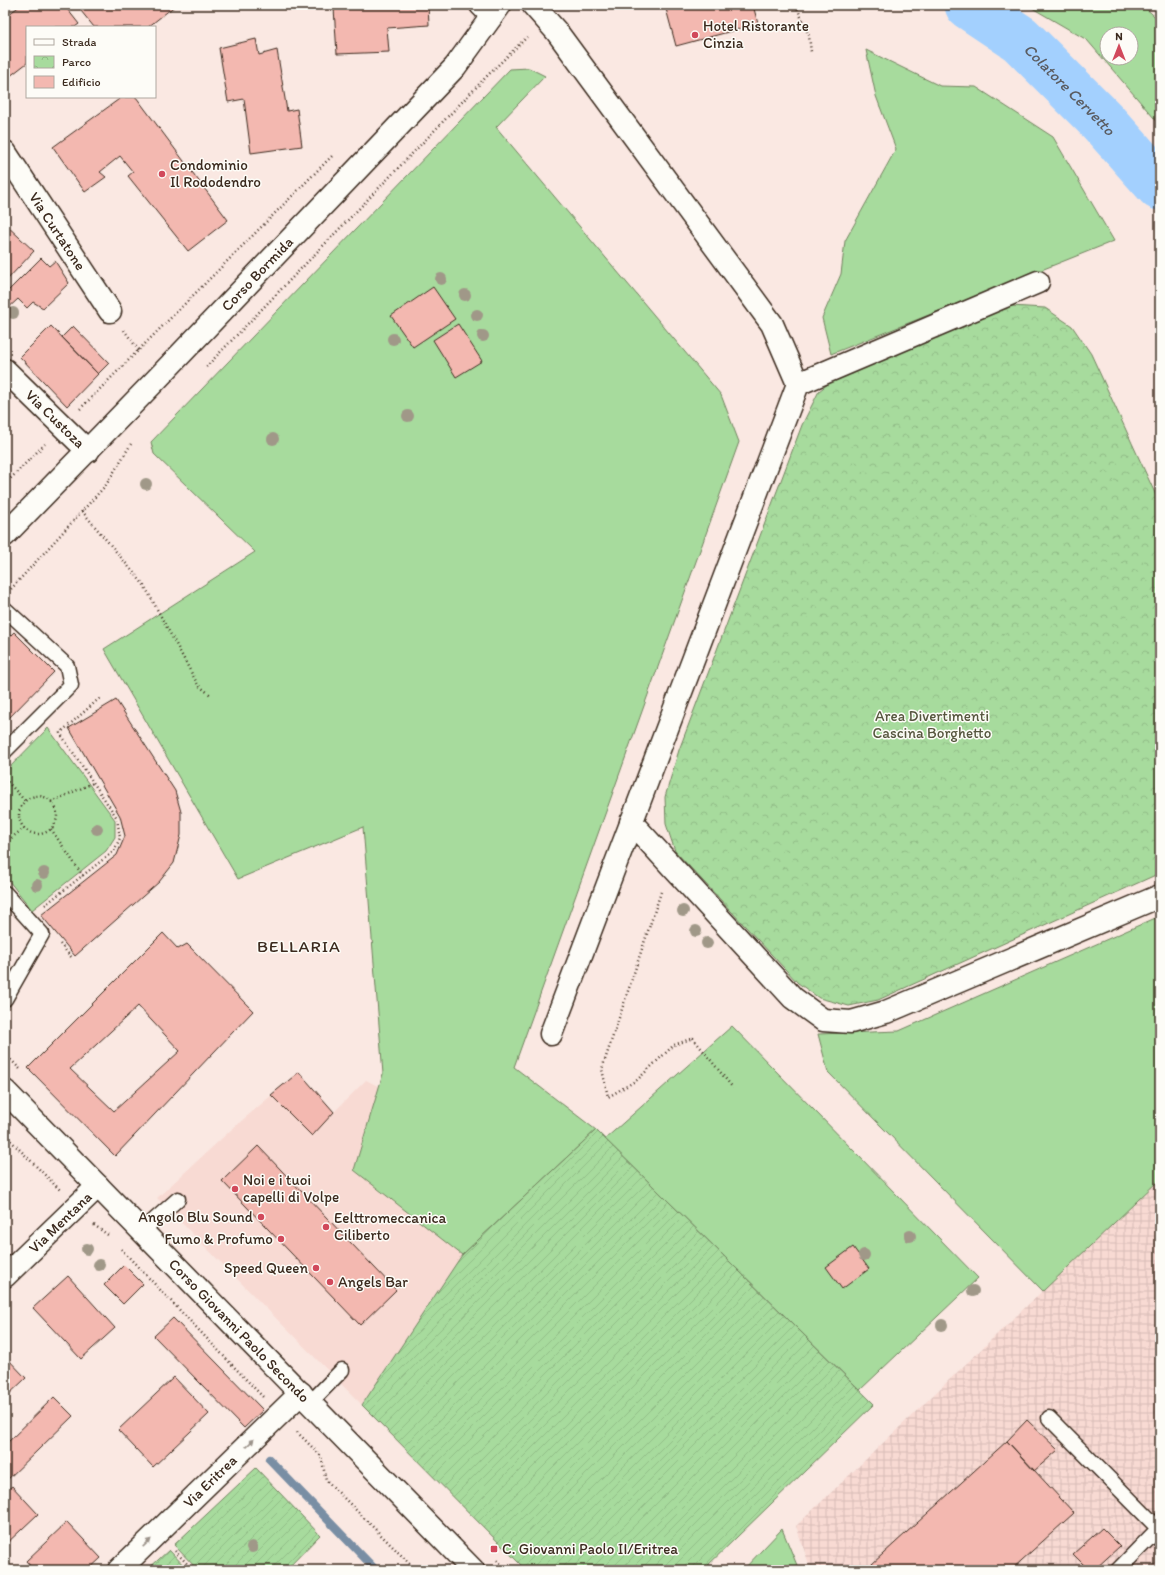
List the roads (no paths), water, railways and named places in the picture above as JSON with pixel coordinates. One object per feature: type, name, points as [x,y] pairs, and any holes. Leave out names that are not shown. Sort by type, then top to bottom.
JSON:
[{"type":"street","name":"Corso Bormida","points":[[5,535],[88,451],[454,67],[491,9]]},
{"type":"street","points":[[539,12],[575,56],[772,324],[798,384],[551,1034]]},
{"type":"street","name":"Via Curtatone","points":[[5,152],[110,311]]},
{"type":"street","points":[[798,384],[1038,282]]},
{"type":"street","name":"Via Custoza","points":[[5,370],[88,451]]},
{"type":"street","points":[[631,822],[793,998],[823,1020],[851,1022],[886,1012],[1160,896]]},
{"type":"street","name":"Corso Giovanni Paolo Secondo","points":[[5,1091],[473,1570]]},
{"type":"street","name":"Via Mentana","points":[[5,1276],[98,1186]]},
{"type":"street","name":"Via Eritrea","points":[[119,1570],[280,1414],[306,1398]]},
{"type":"lane","points":[[5,609],[67,666],[71,685],[5,750]]},
{"type":"lane","points":[[5,893],[42,934],[5,999]]},
{"type":"lane","points":[[142,1231],[178,1199]]},
{"type":"lane","points":[[306,1398],[342,1370]]},
{"type":"lane","points":[[1049,1418],[1159,1528],[1118,1570]]},
{"type":"waterway","name":"Colatore Cervetto","points":[[969,5],[1020,39],[1102,121],[1160,186]]},
{"type":"waterway","points":[[269,1459],[376,1570]]},
{"type":"place","name":"Hotel Ristorante Cinzia","points":[[695,35]]},
{"type":"place","name":"Condominio Il Rododendro","points":[[162,174]]},
{"type":"place","name":"Noi e i tuoi capelli di Volpe","points":[[235,1189]]},
{"type":"place","name":"Angolo Blu Sound","points":[[261,1217]]},
{"type":"place","name":"Eelttromeccanica Ciliberto","points":[[326,1227]]},
{"type":"place","name":"Fumo & Profumo","points":[[281,1239]]},
{"type":"place","name":"Speed Queen","points":[[316,1268]]},
{"type":"place","name":"Angels Bar","points":[[330,1282]]},
{"type":"place","name":"C. Giovanni Paolo II/Eritrea","points":[[494,1549]]},
{"type":"district","name":"BELLARIA","points":[[299,946]]},
{"type":"park label","name":"Area Divertimenti Cascina Borghetto","points":[[932,724]]}]
